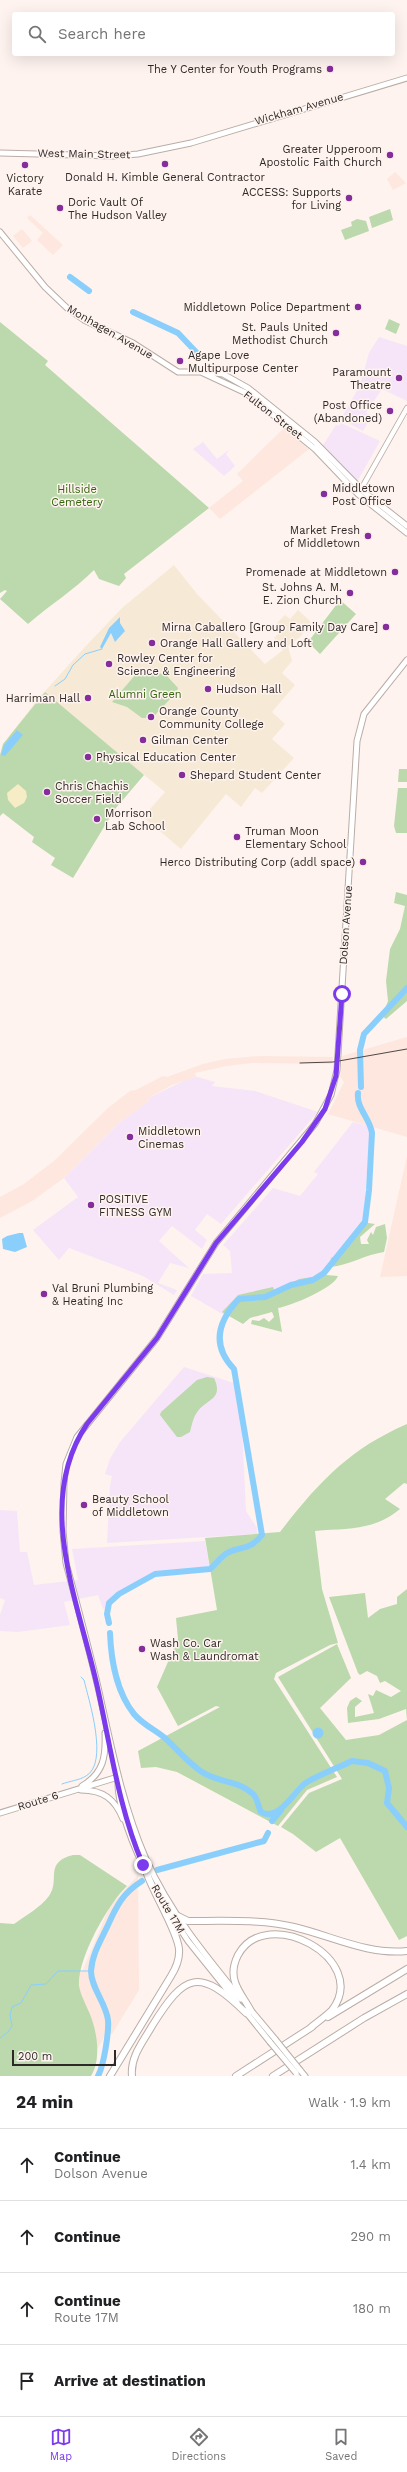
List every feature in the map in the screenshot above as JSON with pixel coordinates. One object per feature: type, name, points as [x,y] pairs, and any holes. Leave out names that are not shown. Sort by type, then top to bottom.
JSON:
[{"type":"highway","points":[[110,2076],[171,1976],[178,1960],[178,1944],[154,1895],[146,1871]]},
{"type":"highway","points":[[178,1916],[187,1921],[288,1926],[366,1949],[388,1952],[407,1951]]},
{"type":"highway","points":[[248,2012],[234,1979],[235,1963],[239,1953],[246,1944],[262,1936],[274,1935],[295,1938],[309,1943],[326,1955],[335,1966],[340,1979],[340,1990],[335,2004],[327,2014],[309,2030]]},
{"type":"highway","points":[[236,2076],[407,1969]]},
{"type":"highway","points":[[132,2076],[132,2065],[138,2049],[168,2000],[180,1988],[196,1983],[212,1984],[226,1993],[248,2012]]},
{"type":"highway","points":[[273,2076],[368,2016],[407,1994]]},
{"type":"highway","points":[[368,2016],[407,2000]]},
{"type":"main road","name":"Wickham Avenue","points":[[191,142],[407,78]]},
{"type":"main road","name":"West Main Street","points":[[0,153],[125,156],[191,142]]},
{"type":"main road","name":"Monhagen Avenue","points":[[0,232],[40,282],[67,308],[84,320],[133,343],[174,370],[185,373],[201,372]]},
{"type":"main road","name":"Fulton Street","points":[[201,372],[223,374],[260,396],[321,447],[361,490],[407,526]]},
{"type":"main road","name":"Fulton Street","points":[[201,372],[246,393],[315,449],[358,494],[407,533]]},
{"type":"main road","points":[[361,490],[407,408]]},
{"type":"main road","name":"Dolson Avenue","points":[[104,1718],[64,1547],[64,1483],[70,1452],[87,1424],[157,1338],[216,1243],[311,1130],[325,1109],[333,1089],[342,988],[356,747],[364,714],[407,660]]},
{"type":"main road","points":[[104,1718],[118,1777]]},
{"type":"main road","points":[[76,1790],[95,1776],[103,1764],[106,1748],[104,1718]]},
{"type":"main road","name":"Route 6","points":[[0,1813],[118,1777]]},
{"type":"main road","name":"Route 17M","points":[[118,1777],[117,1785],[130,1830],[146,1871],[184,1936],[273,2041],[298,2073],[305,2076]]},
{"type":"main road","name":"Route 17M","points":[[118,1777],[147,1860],[178,1916],[203,1953],[248,2012]]},
{"type":"main road","points":[[76,1790],[95,1791],[104,1794],[118,1806],[130,1830]]},
{"type":"shaded area","points":[[395,172],[406,183],[393,190],[387,179]]},
{"type":"shaded area","points":[[30,215],[63,245],[53,255],[37,240],[43,233],[27,218]]},
{"type":"shaded area","points":[[22,229],[32,241],[23,248],[13,236]]},
{"type":"shaded area","points":[[379,337],[407,346],[407,401],[382,389],[366,413],[372,416],[363,431],[341,419],[360,385],[369,353]]},
{"type":"shaded area","points":[[341,423],[380,441],[357,482],[323,445],[336,425],[339,426]]},
{"type":"shaded area","points":[[284,428],[309,449],[220,519],[209,508],[243,481],[237,474]]},
{"type":"shaded area","points":[[203,442],[217,459],[230,449],[226,454],[235,466],[224,476],[193,449]]},
{"type":"shaded area","name":"Orange County Community College","points":[[174,565],[197,594],[265,664],[283,650],[274,638],[281,631],[277,623],[285,615],[290,619],[298,610],[311,622],[300,637],[288,646],[292,661],[282,673],[295,685],[272,712],[285,724],[272,739],[294,758],[262,793],[255,788],[241,807],[226,794],[181,849],[143,817],[165,792],[143,774],[57,857],[37,836],[0,805],[1,751],[10,735],[38,699],[84,648],[122,608]]},
{"type":"shaded area","points":[[407,1037],[407,1137],[328,1114],[344,1082],[340,1076],[342,1056]]},
{"type":"shaded area","points":[[260,1056],[333,1057],[332,1064],[252,1063],[226,1066],[195,1073],[196,1077],[172,1085],[148,1098],[149,1101],[120,1122],[64,1178],[32,1201],[0,1218],[0,1197],[24,1184],[54,1161],[108,1108],[130,1091],[136,1090],[163,1076],[167,1077],[203,1064],[225,1059]]},
{"type":"shaded area","points":[[194,1076],[215,1082],[212,1086],[255,1091],[318,1112],[221,1224],[207,1214],[195,1230],[207,1240],[202,1249],[172,1226],[159,1241],[189,1268],[170,1263],[158,1283],[177,1290],[174,1295],[143,1276],[69,1248],[59,1260],[33,1230],[78,1197],[64,1178],[120,1122],[149,1101],[148,1098]]},
{"type":"shaded area","points":[[353,1122],[369,1126],[370,1134],[363,1224],[323,1274],[311,1281],[290,1285],[264,1297],[238,1299],[224,1315],[191,1296],[203,1274],[232,1273],[230,1251],[223,1245],[273,1188],[300,1196],[318,1174],[314,1172]]},
{"type":"shaded area","points":[[407,1156],[407,1276],[380,1277]]},
{"type":"shaded area","points":[[184,1367],[240,1385],[246,1511],[257,1528],[257,1534],[107,1543],[110,1486],[112,1476],[105,1474],[110,1459],[120,1442]]},
{"type":"shaded area","points":[[0,1510],[17,1511],[20,1552],[27,1552],[34,1585],[78,1580],[72,1549],[205,1541],[210,1569],[155,1574],[119,1594],[109,1603],[108,1608],[103,1609],[98,1595],[64,1602],[70,1625],[18,1632],[0,1631],[0,1615],[5,1600],[0,1598]]},
{"type":"shaded area","points":[[138,1875],[139,1990],[112,2034],[107,2032],[82,2076],[0,2076],[50,1925],[82,1972],[110,1906]]},
{"type":"green space","points":[[390,209],[393,220],[372,228],[369,217]]},
{"type":"green space","points":[[357,219],[366,221],[369,231],[345,240],[341,230],[352,226],[351,222]]},
{"type":"green space","points":[[389,319],[400,324],[396,334],[385,329]]},
{"type":"green space","name":"Hillside Cemetery","points":[[0,322],[48,361],[45,365],[209,508],[124,574],[126,578],[119,586],[99,579],[94,570],[28,624],[0,599],[7,591],[5,590],[0,593]]},
{"type":"green space","points":[[340,600],[356,614],[320,654],[308,642]]},
{"type":"green space","name":"Alumni Green","points":[[154,671],[167,676],[178,688],[153,718],[142,718],[127,707],[112,702],[136,674]]},
{"type":"green space","points":[[45,692],[144,775],[115,809],[73,878],[51,865],[55,858],[32,842],[34,837],[3,813],[0,816],[0,755],[3,744]]},
{"type":"green space","points":[[399,769],[407,769],[407,782],[398,782]]},
{"type":"green space","points":[[398,788],[407,788],[407,833],[396,833],[394,826]]},
{"type":"green space","points":[[396,892],[407,895],[407,1001],[386,1019],[382,1016],[388,1001],[386,981],[390,949],[400,929],[405,906],[394,903]]},
{"type":"green space","points":[[361,1222],[375,1224],[360,1237],[361,1244],[369,1244],[367,1240],[371,1232],[373,1235],[376,1227],[385,1224],[387,1238],[384,1252],[330,1267],[331,1258],[339,1254]]},
{"type":"green space","points":[[326,1275],[338,1276],[335,1281],[321,1291],[292,1304],[278,1308],[282,1332],[251,1324],[252,1320],[259,1321],[264,1318],[269,1322],[274,1317],[272,1312],[250,1318],[243,1324],[222,1312],[238,1295],[273,1287],[275,1293],[299,1279]]},
{"type":"green space","points":[[207,1377],[214,1378],[217,1385],[216,1395],[196,1413],[190,1432],[181,1437],[177,1437],[160,1415],[161,1412],[197,1380]]},
{"type":"green space","points":[[407,1424],[407,1484],[404,1483],[385,1499],[400,1509],[390,1516],[370,1525],[349,1529],[315,1531],[322,1589],[338,1643],[330,1645],[276,1673],[274,1679],[337,1777],[307,1790],[278,1826],[177,1772],[156,1767],[141,1768],[138,1751],[220,1707],[216,1706],[178,1726],[157,1687],[178,1639],[176,1618],[217,1610],[205,1538],[280,1532],[322,1483],[351,1456],[386,1434]]},
{"type":"green space","points":[[407,1589],[407,1720],[406,1709],[379,1719],[348,1723],[347,1708],[350,1701],[356,1697],[362,1701],[355,1707],[355,1717],[374,1713],[368,1694],[373,1696],[376,1690],[391,1697],[401,1691],[385,1681],[380,1683],[377,1676],[367,1671],[360,1675],[358,1673],[329,1597],[365,1593],[368,1618],[380,1609],[397,1604],[397,1597]]},
{"type":"green space","points":[[337,1644],[351,1678],[320,1708],[346,1740],[379,1735],[407,1720],[407,1936],[399,1940],[340,1838],[316,1852],[293,1834],[281,1827],[309,1793],[342,1779],[278,1677]]},
{"type":"green space","points":[[73,1855],[80,1855],[127,1886],[111,1905],[95,1933],[88,1947],[80,1975],[80,1991],[92,2018],[95,2029],[97,2050],[96,2064],[91,2076],[0,2076],[0,1923],[14,1924],[42,1904],[52,1890],[54,1884],[55,1867],[58,1862]]},
{"type":"sand","points":[[18,784],[26,791],[27,797],[24,803],[15,808],[8,800],[7,793]]},
{"type":"water","points":[[120,617],[120,623],[125,631],[115,642],[111,633],[102,649],[100,647],[109,628]]},
{"type":"water","points":[[17,730],[23,735],[5,756],[1,755],[4,745]]},
{"type":"water","points":[[23,1233],[27,1247],[15,1252],[3,1249],[2,1239]]},
{"type":"water","points":[[318,1727],[322,1729],[324,1733],[322,1737],[318,1739],[314,1737],[312,1733],[314,1729]]},
{"type":"waterway","points":[[70,277],[89,291]]},
{"type":"waterway","points":[[133,312],[178,333],[197,353]]},
{"type":"waterway","points":[[55,686],[65,679],[73,665],[85,654],[102,649]]},
{"type":"waterway","points":[[361,1087],[360,1050],[364,1034],[407,988]]},
{"type":"waterway","points":[[109,1623],[107,1614],[109,1603],[119,1594],[155,1574],[210,1569],[226,1553],[246,1547],[254,1543],[262,1535],[234,1369],[222,1351],[220,1333],[226,1316],[239,1299],[265,1297],[291,1285],[313,1280],[324,1273],[365,1222],[369,1190],[372,1133],[369,1123],[359,1103],[358,1093]]},
{"type":"waterway","points":[[110,1633],[116,1676],[123,1696],[134,1714],[141,1721],[166,1739],[188,1761],[202,1772],[208,1776],[236,1784],[248,1790],[254,1795],[261,1812],[268,1814],[274,1813],[286,1804],[307,1782],[352,1761],[368,1763],[385,1771],[389,1788],[387,1803],[407,1827]]},
{"type":"waterway","points":[[62,1784],[81,1779],[86,1776],[93,1769],[96,1758],[96,1731],[84,1680],[81,1677]]},
{"type":"waterway","points":[[272,1821],[281,1810]]},
{"type":"waterway","points":[[157,1870],[264,1841],[268,1833]]},
{"type":"waterway","points":[[98,2076],[106,2048],[108,2020],[107,2014],[93,1983],[91,1971],[93,1959],[114,1911],[125,1895],[142,1881]]},
{"type":"waterway","points":[[0,2038],[8,2032],[12,2026],[10,2015],[12,2007],[21,2003],[31,1985],[46,1984],[58,1971],[91,1971]]},
{"type":"railway","points":[[300,1063],[333,1062],[407,1049]]},
{"type":"place","name":"The Y Center for Youth Programs","points":[[330,69]]},
{"type":"place","name":"Greater Upperoom Apostolic Faith Church","points":[[390,155]]},
{"type":"place","name":"Donald H. Kimble General Contractor","points":[[165,164]]},
{"type":"place","name":"Victory Karate","points":[[25,165]]},
{"type":"place","name":"ACCESS: Supports for Living","points":[[349,198]]},
{"type":"place","name":"Doric Vault Of The Hudson Valley","points":[[60,208]]},
{"type":"place","name":"Middletown Police Department","points":[[358,307]]},
{"type":"place","name":"St. Pauls United Methodist Church","points":[[336,333]]},
{"type":"place","name":"Agape Love Multipurpose Center","points":[[180,361]]},
{"type":"place","name":"Paramount Theatre","points":[[399,378]]},
{"type":"place","name":"Post Office (Abandoned)","points":[[390,411]]},
{"type":"place","name":"Middletown Post Office","points":[[324,494]]},
{"type":"place","name":"Market Fresh of Middletown","points":[[368,536]]},
{"type":"place","name":"Promenade at Middletown","points":[[395,572]]},
{"type":"place","name":"St. Johns A. M. E. Zion Church","points":[[350,593]]},
{"type":"place","name":"Mirna Caballero [Group Family Day Care]","points":[[386,627]]},
{"type":"place","name":"Orange Hall Gallery and Loft","points":[[152,643]]},
{"type":"place","name":"Rowley Center for Science & Engineering","points":[[109,664]]},
{"type":"place","name":"Hudson Hall","points":[[208,689]]},
{"type":"place","name":"Harriman Hall","points":[[88,698]]},
{"type":"place","name":"Orange County Community College","points":[[151,717]]},
{"type":"place","name":"Gilman Center","points":[[143,740]]},
{"type":"place","name":"Physical Education Center","points":[[88,757]]},
{"type":"place","name":"Shepard Student Center","points":[[182,775]]},
{"type":"place","name":"Chris Chachis Soccer Field","points":[[47,792]]},
{"type":"place","name":"Morrison Lab School","points":[[97,819]]},
{"type":"place","name":"Truman Moon Elementary School","points":[[237,837]]},
{"type":"place","name":"Herco Distributing Corp (addl space)","points":[[363,862]]},
{"type":"place","name":"Middletown Cinemas","points":[[130,1137]]},
{"type":"place","name":"POSITIVE FITNESS GYM","points":[[91,1205]]},
{"type":"place","name":"Val Bruni Plumbing & Heating Inc","points":[[44,1294]]},
{"type":"place","name":"Beauty School of Middletown","points":[[84,1505]]},
{"type":"place","name":"Wash Co. Car Wash & Laundromat","points":[[142,1649]]},
{"type":"route","points":[[143,1865],[130,1830],[117,1785],[118,1777],[98,1687],[66,1563],[63,1530],[63,1499],[66,1464],[70,1452],[87,1424],[166,1325],[206,1256],[230,1224],[302,1142],[325,1109],[333,1089],[337,1070],[342,994]]}]
